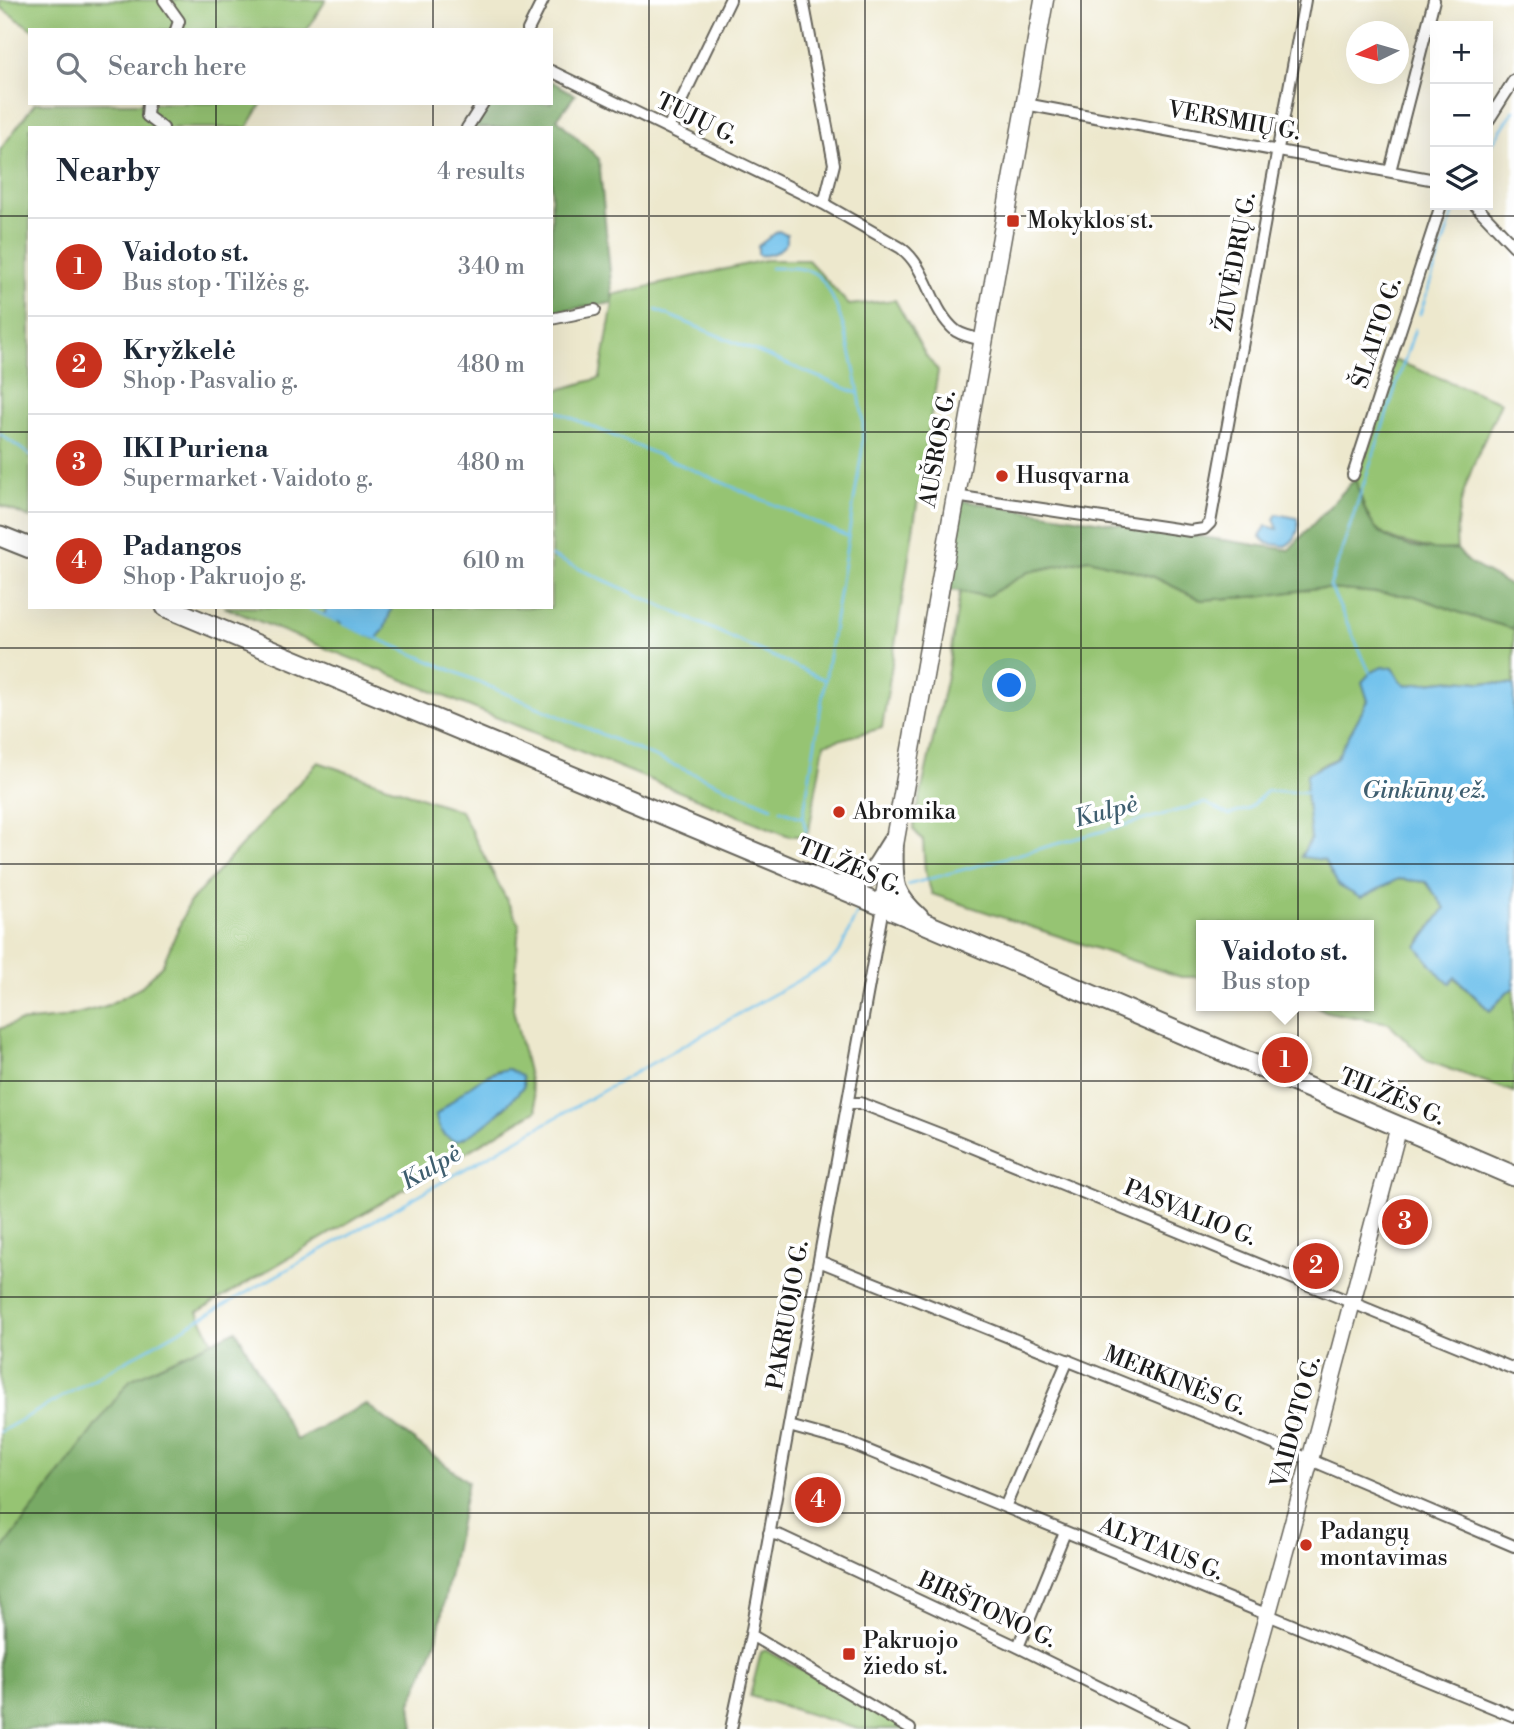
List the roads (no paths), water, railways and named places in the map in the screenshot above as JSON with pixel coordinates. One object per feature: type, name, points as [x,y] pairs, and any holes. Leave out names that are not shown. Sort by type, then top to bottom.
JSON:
[{"type":"highway","points":[[0,536],[28,547]]},
{"type":"highway","name":"TILŽĖS G.","points":[[172,609],[926,924],[1514,1176]]},
{"type":"highway","points":[[832,886],[856,885],[870,877],[893,841]]},
{"type":"highway","points":[[893,841],[897,895],[904,905],[926,924]]},
{"type":"main road","name":"AUŠROS G.","points":[[883,907],[1044,0]]},
{"type":"main road","name":"VAIDOTO G.","points":[[1236,1729],[1311,1460],[1399,1126]]},
{"type":"street","points":[[164,0],[180,21],[177,28]]},
{"type":"street","points":[[529,28],[542,0]]},
{"type":"street","points":[[668,128],[730,0]]},
{"type":"street","points":[[803,0],[834,164],[824,204]]},
{"type":"street","name":"ŽUVĖDRŲ G.","points":[[955,496],[1190,531],[1204,529],[1212,517],[1305,0]]},
{"type":"street","points":[[1390,171],[1434,0]]},
{"type":"street","name":"TUJŲ G.","points":[[553,72],[824,204],[910,255],[931,296],[954,329],[960,334],[983,340]]},
{"type":"street","points":[[1493,113],[1514,80]]},
{"type":"street","name":"VERSMIŲ G.","points":[[1025,104],[1430,179]]},
{"type":"street","points":[[148,105],[147,117],[160,126]]},
{"type":"street","points":[[468,126],[482,105]]},
{"type":"street","name":"ŠLAITO G.","points":[[1353,475],[1439,210]]},
{"type":"street","points":[[1480,210],[1514,245]]},
{"type":"street","points":[[553,319],[595,310]]},
{"type":"street","name":"PAKRUOJO G.","points":[[731,1729],[751,1635],[883,907]]},
{"type":"street","name":"PASVALIO G.","points":[[848,1103],[860,1103],[950,1138],[1514,1368]]},
{"type":"street","name":"MERKINĖS G.","points":[[819,1261],[1068,1360],[1514,1546]]},
{"type":"street","points":[[1005,1507],[1068,1360]]},
{"type":"street","name":"ALYTAUS G.","points":[[789,1426],[847,1442],[1514,1716]]},
{"type":"street","points":[[1018,1647],[1065,1532]]},
{"type":"street","name":"BIRŠTONO G.","points":[[769,1533],[781,1536],[1018,1647],[1184,1729]]},
{"type":"street","points":[[751,1635],[910,1729]]},
{"type":"water","points":[[778,231],[787,234],[784,246],[770,254],[758,255],[758,246]]},
{"type":"water","points":[[1277,514],[1297,518],[1298,522],[1295,538],[1285,546],[1267,543],[1260,537],[1266,526],[1278,529],[1274,519]]},
{"type":"water","points":[[326,609],[391,609],[384,630],[376,639],[324,615]]},
{"type":"water","name":"Ginkūnų ež.","points":[[1382,667],[1393,668],[1401,682],[1407,685],[1455,680],[1514,685],[1514,988],[1490,1011],[1455,977],[1450,983],[1442,978],[1417,947],[1445,908],[1426,882],[1398,879],[1361,898],[1339,886],[1324,860],[1301,857],[1311,838],[1306,792],[1307,774],[1336,759],[1368,701],[1362,682],[1370,673]]},
{"type":"water","points":[[509,1069],[522,1077],[524,1086],[502,1110],[466,1137],[456,1141],[445,1135],[436,1115],[479,1080]]},
{"type":"waterway","points":[[1490,147],[1514,110]]},
{"type":"waterway","points":[[1420,314],[1454,210]]},
{"type":"waterway","points":[[771,268],[804,269],[814,273],[824,283],[833,299],[848,342],[863,424],[862,451],[803,818]]},
{"type":"waterway","points":[[656,310],[857,393]]},
{"type":"waterway","points":[[1370,673],[1330,586],[1415,329]]},
{"type":"waterway","points":[[553,410],[847,536]]},
{"type":"waterway","points":[[0,434],[28,454]]},
{"type":"waterway","points":[[553,557],[825,680]]},
{"type":"waterway","points":[[310,609],[337,621]]},
{"type":"waterway","points":[[343,624],[772,807]]},
{"type":"waterway","name":"Kulpė","points":[[907,885],[1205,803],[1229,815],[1248,809],[1267,791],[1309,792]]},
{"type":"waterway","points":[[781,810],[803,818],[806,831]]},
{"type":"waterway","name":"Kulpė","points":[[0,1432],[829,963],[840,951],[857,913]]},
{"type":"place","name":"Mokyklos st.","points":[[1013,221]]},
{"type":"place","name":"Husqvarna","points":[[1002,476]]},
{"type":"place","name":"Abromika","points":[[839,812]]},
{"type":"place","name":"Vaidoto st.","points":[[1285,1060]]},
{"type":"place","name":"IKI Puriena","points":[[1405,1222]]},
{"type":"place","name":"Kryžkelė","points":[[1316,1266]]},
{"type":"place","name":"Padangos","points":[[818,1500]]},
{"type":"place","name":"Padangų montavimas","points":[[1306,1545]]},
{"type":"place","name":"Pakruojo žiedo st.","points":[[849,1654]]}]
